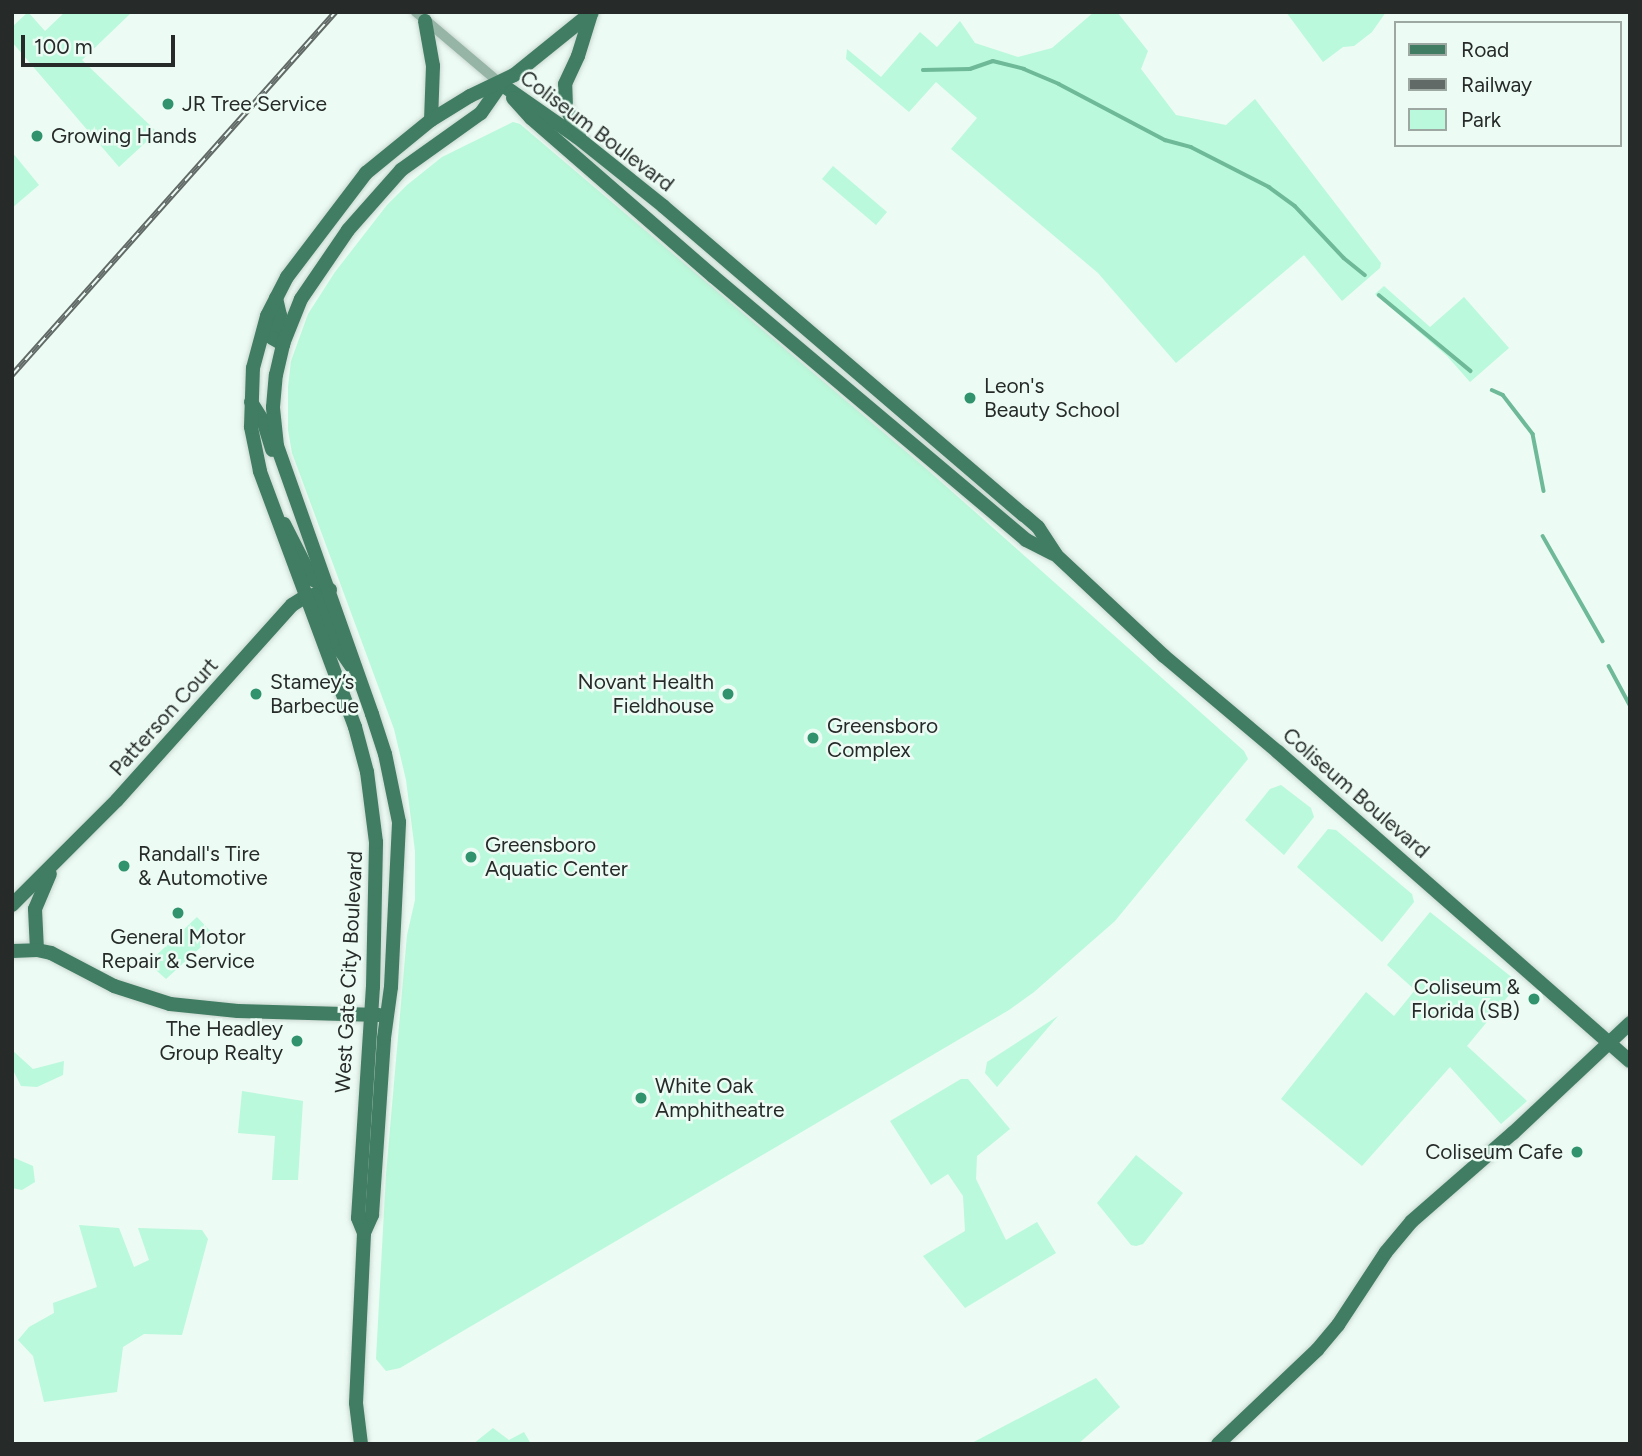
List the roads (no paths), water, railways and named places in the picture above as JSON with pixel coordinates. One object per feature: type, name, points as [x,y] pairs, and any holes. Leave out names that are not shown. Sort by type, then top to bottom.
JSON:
[{"type":"main road","name":"West Gate City Boulevard","points":[[364,1233],[358,1218],[377,877],[367,772],[355,727],[275,516],[253,444],[251,400],[257,346],[276,298],[297,263],[366,173],[431,120],[470,96],[501,84],[592,13]]},
{"type":"main road","points":[[583,143],[566,107],[565,84],[578,56],[592,13]]},
{"type":"main road","points":[[421,17],[433,66],[431,120]]},
{"type":"main road","name":"West Gate City Boulevard","points":[[361,1444],[356,1404],[364,1233],[372,1215],[388,1015],[399,822],[385,754],[361,680],[286,476],[277,446],[273,407],[284,344],[301,299],[318,271],[378,193],[423,153],[481,114],[501,84]]},
{"type":"main road","name":"Coliseum Boulevard","points":[[501,84],[583,143],[1038,527],[1056,555],[1164,656],[1278,752],[1630,1061]]},
{"type":"main road","name":"Coliseum Boulevard","points":[[501,84],[531,118],[714,277],[1026,540],[1056,555]]},
{"type":"main road","points":[[276,298],[280,316],[272,338],[284,344]]},
{"type":"main road","points":[[251,400],[264,423],[269,446],[286,476]]},
{"type":"main road","points":[[275,516],[292,535],[312,579],[330,590]]},
{"type":"main road","points":[[305,597],[314,595],[321,600],[341,651],[361,680]]},
{"type":"main road","name":"Patterson Court","points":[[12,905],[54,866],[292,605],[305,597]]},
{"type":"main road","name":"Patterson Court","points":[[37,950],[34,925],[37,899],[54,866]]},
{"type":"main road","points":[[12,951],[37,950],[66,959],[131,993],[170,1004],[251,1012],[388,1015]]},
{"type":"main road","points":[[1218,1444],[1317,1350],[1386,1252],[1412,1221],[1513,1133],[1630,1023]]},
{"type":"street","points":[[421,17],[501,84]]},
{"type":"waterway","points":[[923,70],[970,69],[993,61],[1024,69],[1059,84],[1165,140],[1191,147],[1269,187],[1295,206],[1344,258],[1365,275]]},
{"type":"waterway","points":[[1379,295],[1471,371]]},
{"type":"waterway","points":[[1492,390],[1503,395],[1533,434],[1544,491]]},
{"type":"waterway","points":[[1543,536],[1603,641]]},
{"type":"waterway","points":[[1609,666],[1630,705]]},
{"type":"railway","points":[[12,375],[335,12]]},
{"type":"place","name":"JR Tree Service","points":[[168,104]]},
{"type":"place","name":"Growing Hands","points":[[37,136]]},
{"type":"place","name":"Leon's Beauty School","points":[[970,398]]},
{"type":"place","name":"Stamey’s Barbecue","points":[[256,694]]},
{"type":"place","name":"Novant Health Fieldhouse","points":[[728,694]]},
{"type":"place","name":"Greensboro Complex","points":[[813,738]]},
{"type":"place","name":"Greensboro Aquatic Center","points":[[471,857]]},
{"type":"place","name":"Randall's Tire & Automotive","points":[[124,866]]},
{"type":"place","name":"General Motor Repair & Service","points":[[178,913]]},
{"type":"place","name":"Coliseum & Florida (SB)","points":[[1534,999]]},
{"type":"place","name":"The Headley Group Realty","points":[[297,1041]]},
{"type":"place","name":"White Oak Amphitheatre","points":[[641,1098]]},
{"type":"place","name":"Coliseum Cafe","points":[[1577,1152]]}]
